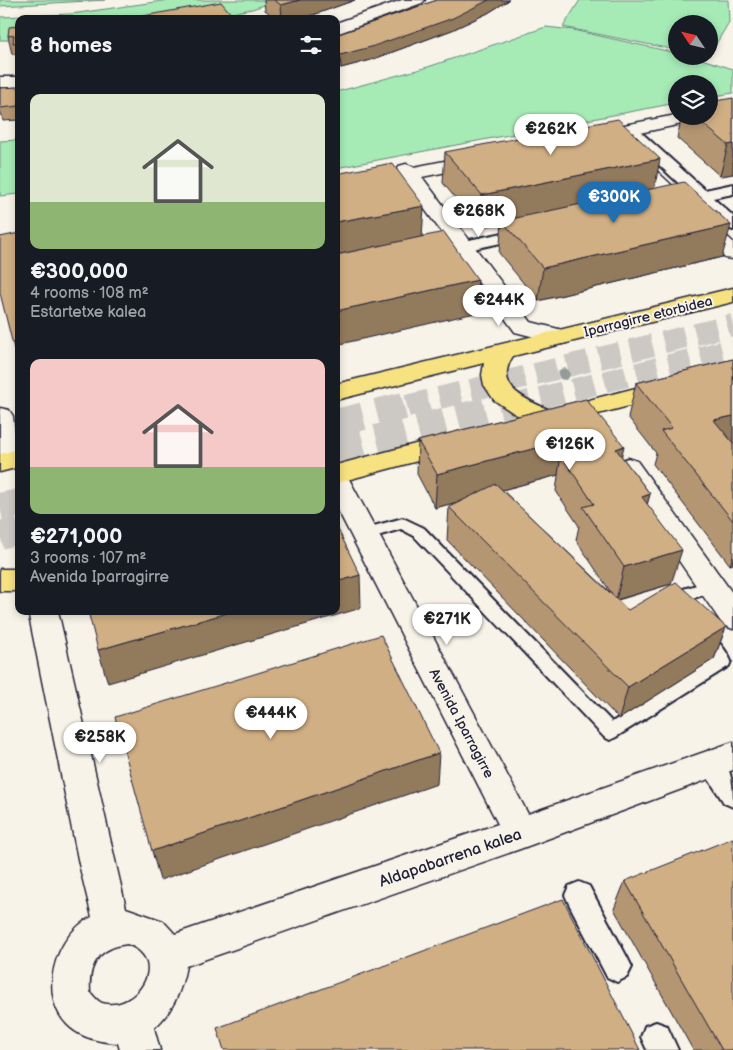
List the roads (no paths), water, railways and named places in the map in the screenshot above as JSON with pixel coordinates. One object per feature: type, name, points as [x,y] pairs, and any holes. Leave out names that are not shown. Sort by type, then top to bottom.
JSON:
[{"type":"main road","name":"Iparragirre etorbidea","points":[[505,350],[733,295]]},
{"type":"main road","points":[[340,391],[505,350]]},
{"type":"main road","points":[[505,350],[493,368],[494,379],[498,389],[507,399],[548,419],[599,428],[621,401],[733,371]]},
{"type":"main road","points":[[514,428],[548,419]]},
{"type":"main road","points":[[340,473],[476,438]]},
{"type":"main road","points":[[0,580],[15,580]]},
{"type":"street","points":[[340,28],[417,0]]},
{"type":"street","points":[[0,82],[15,82]]},
{"type":"street","points":[[576,140],[668,121]]},
{"type":"street","points":[[629,129],[733,226]]},
{"type":"street","points":[[606,134],[733,253]]},
{"type":"street","points":[[340,188],[408,172],[498,156]]},
{"type":"street","points":[[408,172],[523,327],[562,337]]},
{"type":"street","points":[[658,205],[733,189]]},
{"type":"street","points":[[433,252],[540,230]]},
{"type":"street","points":[[505,350],[523,327]]},
{"type":"street","points":[[0,416],[8,460]]},
{"type":"street","points":[[599,428],[713,586],[733,617]]},
{"type":"street","name":"Avenida Iparragirre","points":[[340,487],[520,834]]},
{"type":"street","points":[[44,615],[97,864],[113,927]]},
{"type":"street","points":[[722,760],[733,795]]},
{"type":"street","name":"Aldapabarrena kalea","points":[[167,955],[242,927],[520,834],[722,760]]},
{"type":"street","points":[[579,895],[617,967]]},
{"type":"street","points":[[113,927],[140,928],[152,934],[161,943],[167,955],[168,970],[165,985],[158,999],[146,1011],[136,1035],[116,1023],[100,1022],[87,1016],[76,1005],[70,991],[70,975],[75,960],[84,945],[97,934],[113,927]]},
{"type":"lane","points":[[364,534],[403,523],[419,532],[610,732],[723,661],[676,605],[676,597],[713,586]]},
{"type":"tunnel","points":[[407,406],[733,325]]},
{"type":"tunnel","points":[[509,406],[733,349]]},
{"type":"tunnel","points":[[340,422],[412,404]]},
{"type":"tunnel","points":[[340,448],[514,404]]},
{"type":"tunnel","points":[[0,507],[15,504]]},
{"type":"tunnel","points":[[0,535],[15,531]]}]
